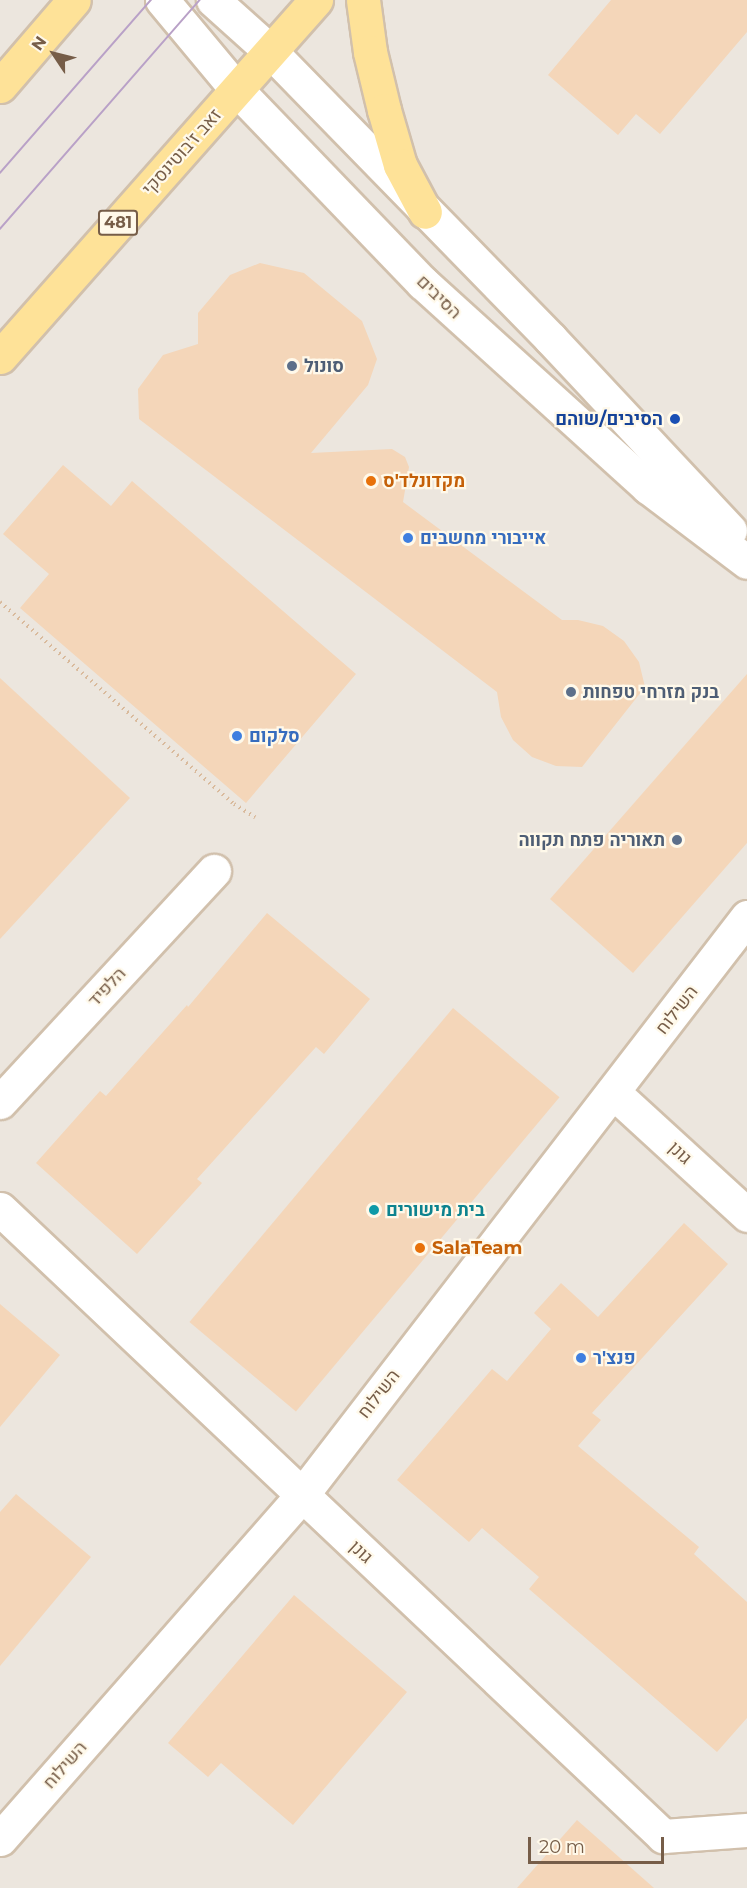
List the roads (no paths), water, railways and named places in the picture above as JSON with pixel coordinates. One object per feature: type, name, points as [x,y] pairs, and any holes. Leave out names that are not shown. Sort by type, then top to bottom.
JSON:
[{"type":"main road","points":[[0,86],[74,0]]},
{"type":"main road","name":"זאב ז'בוטינסקי","points":[[0,357],[316,0]]},
{"type":"main road","points":[[363,0],[370,52],[400,165],[425,212]]},
{"type":"street","name":"הסיבים","points":[[162,0],[237,90],[423,283],[648,487],[747,562]]},
{"type":"street","points":[[213,0],[271,52],[597,387],[747,549]]},
{"type":"street","name":"הלפיד","points":[[0,1102],[214,871]]},
{"type":"street","name":"השילוח","points":[[0,1839],[301,1496],[744,924]]},
{"type":"street","name":"גונן","points":[[613,1092],[747,1215]]},
{"type":"street","name":"גונן","points":[[0,1209],[663,1836],[747,1830]]},
{"type":"tram line","points":[[0,173],[151,0]]},
{"type":"tram line","points":[[0,229],[200,0]]},
{"type":"place","name":"סונול","points":[[292,366]]},
{"type":"place","name":"הסיבים/שוהם","points":[[675,419]]},
{"type":"place","name":"מקדונלד'ס","points":[[371,481]]},
{"type":"place","name":"אייבורי מחשבים","points":[[408,538]]},
{"type":"place","name":"בנק מזרחי טפחות","points":[[571,692]]},
{"type":"place","name":"סלקום","points":[[237,736]]},
{"type":"place","name":"תאוריה פתח תקווה","points":[[677,840]]},
{"type":"place","name":"בית מישורים","points":[[374,1210]]},
{"type":"place","name":"SalaTeam","points":[[420,1248]]},
{"type":"place","name":"פנצ'ר","points":[[581,1358]]}]
